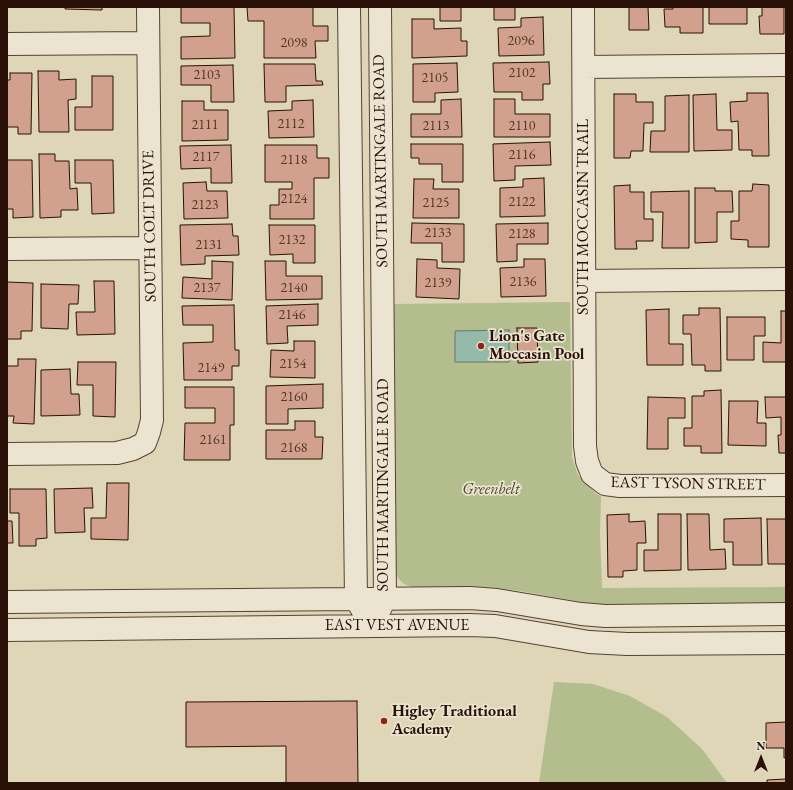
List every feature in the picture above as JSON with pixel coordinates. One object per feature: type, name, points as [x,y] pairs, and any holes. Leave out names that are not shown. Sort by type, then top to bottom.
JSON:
[{"type":"street","name":"SOUTH COLT DRIVE","points":[[7,454],[117,453],[133,449],[144,443],[149,432],[152,420],[148,7]]},
{"type":"street","name":"SOUTH MARTINGALE ROAD","points":[[349,7],[356,599],[372,625]]},
{"type":"street","name":"SOUTH MARTINGALE ROAD","points":[[372,625],[385,599],[380,7]]},
{"type":"street","name":"SOUTH MOCCASIN TRAIL","points":[[583,7],[585,446],[587,461],[592,474]]},
{"type":"street","points":[[7,44],[148,43]]},
{"type":"street","points":[[584,67],[786,65]]},
{"type":"street","points":[[7,249],[150,248]]},
{"type":"street","points":[[585,281],[786,279]]},
{"type":"street","name":"EAST TYSON STREET","points":[[592,474],[605,484],[620,486],[786,485]]},
{"type":"street","name":"EAST VEST AVENUE","points":[[7,602],[470,598],[497,600],[581,614],[605,616],[786,614]]},
{"type":"street","points":[[80,601],[80,630]]},
{"type":"street","name":"EAST VEST AVENUE","points":[[7,630],[469,625],[495,626],[589,642],[604,643],[786,643]]},
{"type":"green space","name":"Greenbelt","points":[[570,302],[572,458],[578,475],[596,494],[601,496],[600,532],[602,588],[786,587],[786,603],[597,605],[521,591],[495,588],[469,586],[414,588],[404,584],[398,578],[395,572],[393,304]]},
{"type":"green space","points":[[554,682],[593,684],[630,696],[667,717],[702,749],[727,783],[539,783]]},
{"type":"shaded area","points":[[509,330],[509,362],[455,362],[455,331]]},
{"type":"building","points":[[65,7],[102,7],[102,10],[65,9]]},
{"type":"building","points":[[181,7],[234,7],[235,58],[181,59],[181,37],[210,36],[210,23],[181,23]]},
{"type":"building","points":[[247,7],[313,7],[313,26],[328,26],[328,41],[315,41],[316,58],[264,58],[264,21],[248,21]]},
{"type":"building","points":[[440,7],[461,7],[461,21],[440,21]]},
{"type":"building","points":[[494,7],[515,7],[515,20],[494,20]]},
{"type":"building","points":[[629,7],[648,7],[649,30],[629,30]]},
{"type":"building","points":[[673,7],[703,7],[703,33],[680,33],[680,27],[665,27],[664,9],[673,9]]},
{"type":"building","points":[[709,7],[747,7],[747,24],[709,24]]},
{"type":"building","points":[[762,7],[784,7],[784,34],[760,34],[759,16],[762,16]]},
{"type":"building","points":[[543,17],[544,55],[499,56],[498,28],[521,27],[521,18]]},
{"type":"building","points":[[412,19],[434,19],[434,29],[461,28],[461,41],[467,41],[467,56],[412,58]]},
{"type":"building","points":[[549,62],[550,84],[543,84],[543,100],[522,100],[522,92],[494,92],[493,63]]},
{"type":"building","points":[[457,63],[458,92],[435,93],[435,102],[413,102],[413,64]]},
{"type":"building","points":[[264,64],[315,64],[316,81],[322,81],[323,85],[286,86],[286,102],[265,102]]},
{"type":"building","points":[[233,65],[234,102],[211,102],[211,85],[181,85],[181,66]]},
{"type":"building","points":[[38,71],[59,71],[59,80],[76,79],[76,99],[68,100],[69,132],[39,132]]},
{"type":"building","points":[[10,73],[32,73],[31,134],[18,134],[18,127],[7,127],[7,80],[10,80]]},
{"type":"building","points":[[92,76],[113,76],[113,130],[75,130],[75,107],[92,107]]},
{"type":"building","points":[[747,93],[768,93],[769,156],[752,156],[752,150],[739,150],[738,121],[731,122],[730,102],[747,101]]},
{"type":"building","points":[[614,94],[636,94],[636,102],[653,102],[653,123],[644,123],[643,151],[631,151],[630,158],[614,158]]},
{"type":"building","points":[[716,94],[717,130],[732,130],[732,150],[694,151],[693,95]]},
{"type":"building","points":[[689,95],[689,152],[650,152],[651,131],[665,131],[665,96]]},
{"type":"building","points":[[461,99],[462,137],[411,137],[411,114],[441,114],[441,100]]},
{"type":"building","points":[[494,99],[515,99],[515,114],[550,114],[550,137],[494,137]]},
{"type":"building","points":[[313,100],[314,137],[269,138],[268,111],[292,110],[292,101]]},
{"type":"building","points":[[182,101],[204,101],[204,110],[228,110],[228,140],[182,141]]},
{"type":"building","points":[[550,142],[551,165],[515,166],[515,180],[494,181],[493,144]]},
{"type":"building","points":[[411,144],[463,144],[463,182],[442,182],[442,164],[419,164],[419,158],[411,158]]},
{"type":"building","points":[[231,145],[232,183],[211,183],[211,168],[181,169],[180,146]]},
{"type":"building","points":[[265,145],[317,145],[317,158],[329,158],[329,178],[314,178],[314,219],[270,219],[270,205],[279,205],[279,189],[292,189],[292,182],[265,182]]},
{"type":"building","points":[[39,154],[55,154],[55,161],[69,161],[70,189],[77,188],[78,210],[61,210],[61,217],[40,218]]},
{"type":"building","points":[[7,160],[32,160],[33,217],[13,218],[13,209],[7,209]]},
{"type":"building","points":[[75,160],[113,160],[114,213],[92,214],[91,183],[75,183]]},
{"type":"building","points":[[544,178],[545,216],[500,217],[500,188],[523,187],[523,179]]},
{"type":"building","points":[[414,179],[434,179],[433,189],[459,189],[459,218],[413,218]]},
{"type":"building","points":[[206,182],[207,191],[227,191],[228,218],[184,219],[183,183]]},
{"type":"building","points":[[753,184],[769,185],[769,247],[748,247],[748,240],[731,239],[731,221],[739,221],[739,191],[752,191]]},
{"type":"building","points":[[630,185],[630,192],[644,192],[644,219],[653,219],[653,241],[636,241],[637,249],[615,249],[614,186]]},
{"type":"building","points":[[695,188],[715,188],[715,191],[732,191],[733,212],[717,212],[717,242],[695,243]]},
{"type":"building","points":[[689,191],[689,248],[662,248],[663,212],[651,212],[651,192]]},
{"type":"building","points":[[412,223],[464,224],[464,262],[442,262],[442,243],[411,243]]},
{"type":"building","points":[[548,223],[548,244],[517,244],[517,261],[497,262],[496,224]]},
{"type":"building","points":[[232,224],[233,236],[238,236],[239,255],[205,256],[205,264],[181,265],[180,225]]},
{"type":"building","points":[[269,225],[315,225],[315,263],[293,263],[293,254],[270,255]]},
{"type":"building","points":[[417,259],[437,260],[437,268],[460,269],[459,299],[416,297]]},
{"type":"building","points":[[524,259],[545,259],[546,296],[501,297],[500,268],[524,267]]},
{"type":"building","points":[[212,261],[233,262],[232,300],[182,298],[183,277],[212,279]]},
{"type":"building","points":[[265,261],[286,261],[286,276],[322,276],[322,299],[266,300]]},
{"type":"building","points":[[94,281],[114,281],[115,334],[77,335],[76,312],[95,312]]},
{"type":"building","points":[[7,282],[33,283],[32,331],[21,331],[21,339],[7,339]]},
{"type":"building","points":[[41,284],[79,285],[78,304],[69,304],[68,329],[41,328]]},
{"type":"building","points":[[318,304],[318,325],[287,326],[288,343],[267,344],[266,306]]},
{"type":"building","points":[[234,305],[235,350],[239,350],[239,366],[232,366],[232,380],[184,380],[183,343],[213,342],[213,325],[183,325],[182,306]]},
{"type":"building","points":[[699,308],[720,308],[721,371],[705,371],[705,365],[692,365],[691,334],[683,334],[683,315],[699,315]]},
{"type":"building","points":[[669,309],[669,344],[683,344],[683,365],[647,365],[646,310]]},
{"type":"building","points":[[781,311],[786,311],[786,362],[763,362],[763,342],[781,343]]},
{"type":"building","points":[[727,317],[765,317],[765,336],[754,336],[754,360],[727,360]]},
{"type":"building","points":[[517,328],[537,328],[538,362],[518,363]]},
{"type":"building","points":[[294,341],[315,341],[315,378],[270,377],[271,350],[294,351]]},
{"type":"building","points":[[18,359],[36,359],[34,424],[13,423],[14,416],[7,416],[7,366],[18,366]]},
{"type":"building","points":[[78,362],[116,362],[115,417],[93,416],[93,385],[77,385]]},
{"type":"building","points":[[70,369],[71,394],[79,394],[80,415],[41,416],[41,370]]},
{"type":"building","points":[[323,384],[323,408],[288,409],[288,424],[266,424],[266,386]]},
{"type":"building","points":[[185,387],[234,387],[234,425],[230,425],[230,460],[184,460],[185,423],[215,423],[215,408],[185,408]]},
{"type":"building","points":[[721,390],[722,453],[701,453],[701,446],[684,446],[684,428],[692,428],[692,396],[704,396],[704,391]]},
{"type":"building","points":[[648,397],[685,398],[685,418],[668,418],[668,449],[647,449]]},
{"type":"building","points":[[765,397],[786,397],[786,453],[779,453],[778,435],[781,435],[781,417],[766,418]]},
{"type":"building","points":[[729,401],[758,401],[757,423],[766,423],[766,446],[728,445]]},
{"type":"building","points":[[295,421],[315,421],[315,437],[323,437],[322,459],[266,459],[266,430],[295,430]]},
{"type":"building","points":[[107,483],[129,483],[128,540],[91,539],[91,518],[106,518]]},
{"type":"building","points":[[92,488],[93,508],[84,508],[85,532],[55,533],[54,489]]},
{"type":"building","points":[[10,489],[46,489],[47,538],[36,539],[36,546],[19,546],[19,513],[10,513]]},
{"type":"building","points":[[629,514],[629,522],[645,521],[646,543],[637,543],[637,570],[623,571],[623,577],[608,577],[607,515]]},
{"type":"building","points":[[658,514],[681,514],[681,570],[644,571],[644,550],[658,550]]},
{"type":"building","points":[[687,514],[709,514],[710,550],[725,549],[726,569],[688,570]]},
{"type":"building","points":[[761,518],[762,565],[733,565],[733,542],[724,542],[724,519]]},
{"type":"building","points":[[767,519],[786,519],[786,564],[768,564]]},
{"type":"building","points":[[7,521],[12,521],[13,543],[7,543]]},
{"type":"building","points":[[357,701],[358,783],[286,783],[286,746],[186,747],[186,702]]},
{"type":"building","points":[[786,722],[786,757],[784,758],[784,748],[766,748],[766,723]]},
{"type":"building","points":[[786,779],[786,783],[767,783],[767,780]]},
{"type":"place","name":"Lion's Gate Moccasin Pool","points":[[481,346]]},
{"type":"place","name":"Higley Traditional Academy","points":[[384,721]]}]
